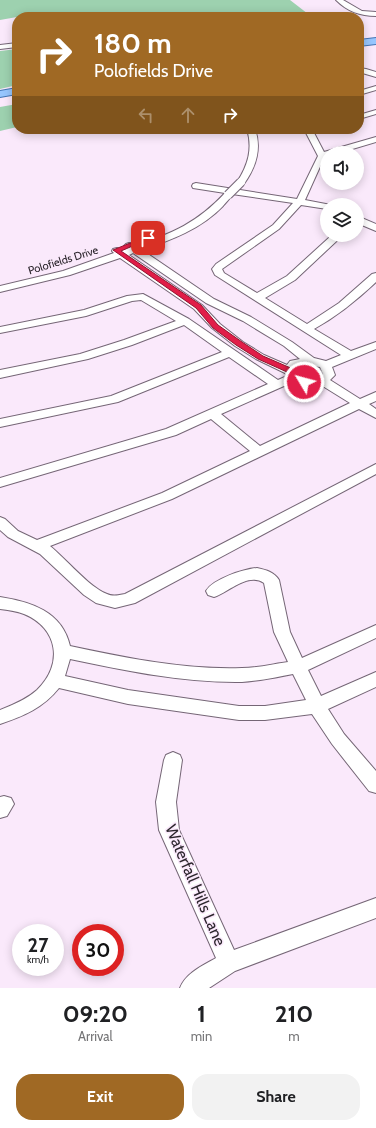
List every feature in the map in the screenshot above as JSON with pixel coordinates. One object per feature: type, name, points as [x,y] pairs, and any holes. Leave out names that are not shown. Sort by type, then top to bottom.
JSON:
[{"type":"main road","points":[[364,37],[376,36]]},
{"type":"main road","points":[[364,42],[376,41]]},
{"type":"main road","points":[[0,94],[12,92]]},
{"type":"main road","points":[[0,100],[12,99]]},
{"type":"street","points":[[339,0],[356,12]]},
{"type":"street","points":[[364,14],[376,14]]},
{"type":"street","points":[[0,47],[12,46]]},
{"type":"street","points":[[364,70],[376,75]]},
{"type":"street","points":[[364,92],[376,88]]},
{"type":"street","points":[[364,116],[376,112]]},
{"type":"street","name":"Polofields Drive","points":[[0,289],[66,273],[190,227],[212,211],[241,182],[248,172],[254,153],[253,134]]},
{"type":"street","points":[[311,134],[320,146]]},
{"type":"street","points":[[353,146],[376,139]]},
{"type":"street","points":[[320,159],[300,201],[276,227],[217,269],[220,275],[350,356]]},
{"type":"street","points":[[196,186],[320,205]]},
{"type":"street","points":[[364,223],[376,228]]},
{"type":"street","points":[[257,298],[291,278],[330,242]]},
{"type":"street","points":[[125,250],[210,301],[247,319],[288,344],[310,361],[325,366],[329,371],[329,374],[323,381],[311,383],[304,382],[292,374],[260,358],[222,331],[198,307],[125,250]]},
{"type":"street","name":"Polofields Drive","points":[[0,282],[48,272],[125,250]]},
{"type":"street","points":[[306,329],[325,319],[341,307],[376,276]]},
{"type":"street","points":[[0,330],[86,313],[139,297],[149,300],[185,321],[277,385]]},
{"type":"street","points":[[198,307],[210,301]]},
{"type":"street","points":[[222,331],[247,319]]},
{"type":"street","points":[[0,374],[95,354],[185,321]]},
{"type":"street","points":[[325,366],[376,345]]},
{"type":"street","points":[[0,423],[114,398],[230,353]]},
{"type":"street","points":[[0,483],[150,439],[213,414],[277,385],[292,374],[294,364],[310,361]]},
{"type":"street","points":[[323,381],[376,414]]},
{"type":"street","points":[[34,546],[167,496],[376,396]]},
{"type":"street","points":[[213,414],[259,452]]},
{"type":"street","points":[[0,522],[13,534],[34,546],[45,550],[90,591],[102,599],[115,602],[122,601],[129,599],[376,468]]},
{"type":"street","points":[[214,591],[250,574],[265,574],[271,580],[282,632],[298,667],[318,706],[338,739],[376,785]]},
{"type":"street","points":[[0,603],[19,605],[36,612],[50,622],[60,636],[64,651],[62,666],[55,680],[45,693],[31,704],[15,713],[0,717]]},
{"type":"street","points":[[64,651],[136,666],[179,672],[243,675],[298,667],[376,631]]},
{"type":"street","points":[[55,680],[128,697],[239,713],[265,713],[318,706],[376,679]]},
{"type":"street","name":"Waterfall Hills Lane","points":[[173,760],[166,802],[169,830],[229,963]]},
{"type":"street","points":[[192,988],[205,977],[229,963],[376,908]]},
{"type":"green space","points":[[0,0],[290,0],[306,12],[12,12],[12,18],[0,20]]},
{"type":"green space","points":[[12,50],[12,86],[0,89],[0,51]]},
{"type":"green space","points":[[12,105],[12,128],[0,131],[0,107]]},
{"type":"route","points":[[148,238],[116,250],[198,307],[216,326],[239,344],[260,358],[290,371],[294,378],[304,382]]}]
